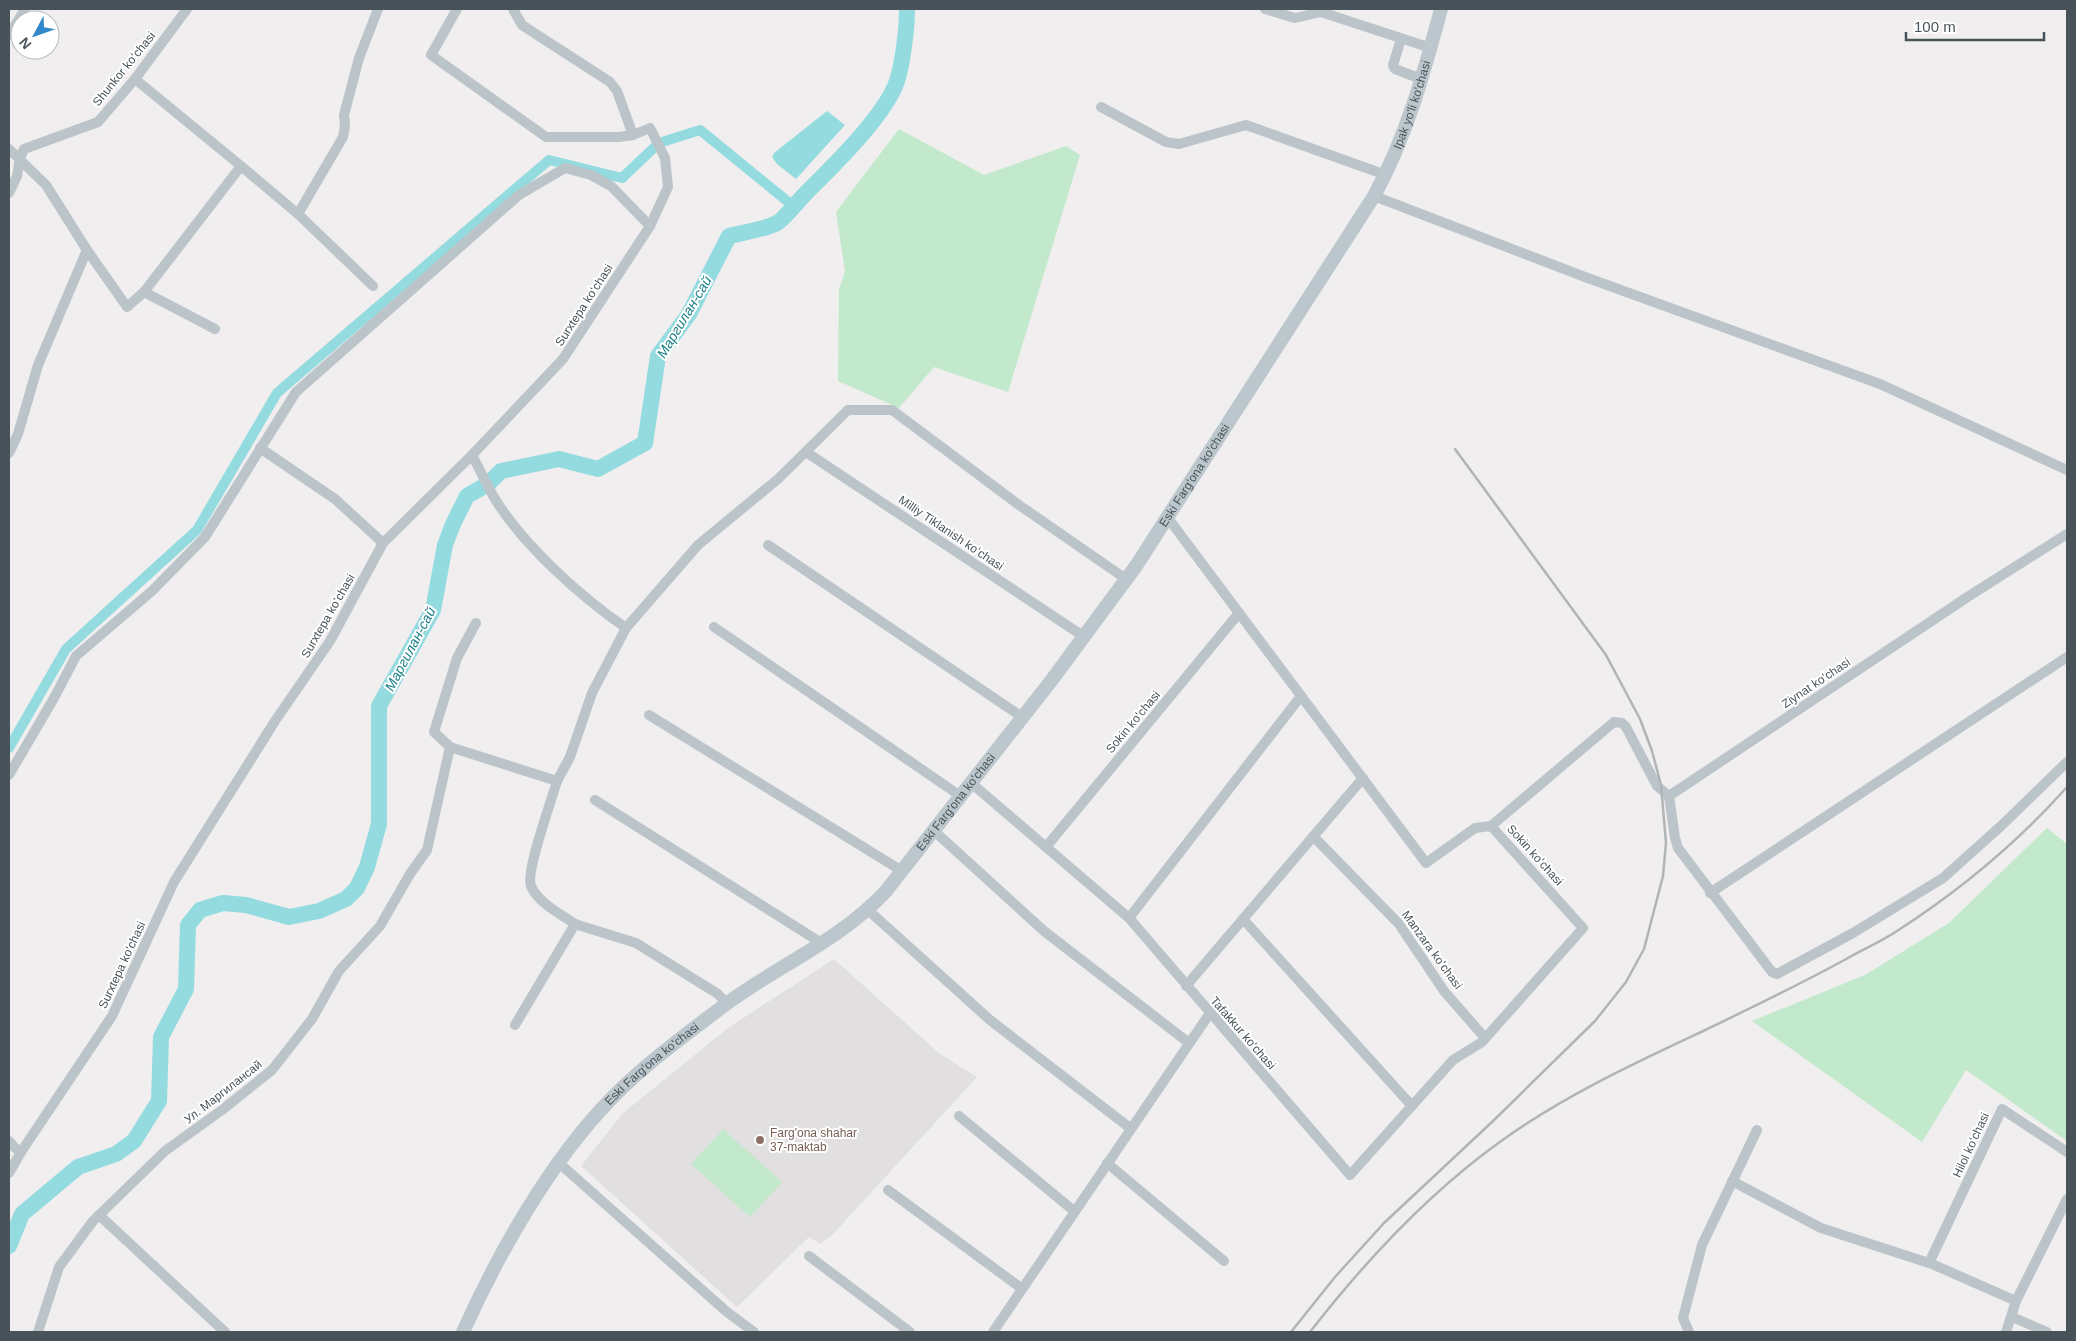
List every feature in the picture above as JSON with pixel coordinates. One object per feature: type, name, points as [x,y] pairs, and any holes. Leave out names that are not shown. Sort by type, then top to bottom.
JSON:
[{"type":"main road","name":"Ipak yo'li ko'chasi","points":[[1374,196],[1386,175],[1399,145],[1431,48],[1441,9]]},
{"type":"main road","name":"Eski Farg'ona ko'chasi","points":[[463,1332],[499,1258],[559,1163],[613,1097],[635,1076],[726,1004],[783,966],[823,944],[868,910],[902,871],[1126,579],[1168,518],[1374,196]]},
{"type":"street","points":[[9,35],[25,9]]},
{"type":"street","name":"Shunkor koʻchasi","points":[[20,158],[24,149],[98,122],[135,78],[187,9]]},
{"type":"street","points":[[298,214],[343,137],[344,115],[359,58],[378,9]]},
{"type":"street","points":[[457,9],[431,56],[499,105],[546,137],[601,138],[633,134],[617,91],[610,82],[522,25],[514,9]]},
{"type":"street","points":[[1265,9],[1295,18],[1321,12],[1431,48]]},
{"type":"street","points":[[1401,39],[1393,65],[1395,69],[1421,79]]},
{"type":"street","points":[[135,78],[298,214],[373,286]]},
{"type":"street","points":[[1101,107],[1166,142],[1179,144],[1246,125],[1386,175]]},
{"type":"street","name":"Surxtepa koʻchasi","points":[[9,1174],[21,1152],[112,1016],[174,882],[275,721],[330,641],[383,543],[472,455],[564,359],[650,226],[668,187],[664,154],[650,128],[633,134]]},
{"type":"street","points":[[9,149],[46,185],[87,250],[127,307],[144,292],[241,166]]},
{"type":"street","points":[[9,192],[17,176],[20,158]]},
{"type":"street","points":[[9,775],[76,656],[152,590],[205,537],[296,392],[519,195],[565,168],[591,175],[611,186],[650,226]]},
{"type":"street","points":[[1374,196],[1585,277],[1880,384],[2067,470]]},
{"type":"street","points":[[9,453],[18,434],[38,365],[87,250]]},
{"type":"street","points":[[144,292],[215,330]]},
{"type":"street","points":[[726,1004],[718,994],[636,943],[575,924],[541,899],[530,885],[530,868],[558,782],[570,757],[592,693],[626,628],[698,545],[778,479],[848,410],[892,410],[1019,505],[1126,579]]},
{"type":"street","points":[[260,448],[335,499],[383,543]]},
{"type":"street","name":"Milliy Tiklanish koʻchasi","points":[[806,452],[1083,636]]},
{"type":"street","points":[[472,455],[495,499],[511,521],[557,571],[593,606],[626,628]]},
{"type":"street","name":"Sokin koʻchasi","points":[[1168,518],[1426,863],[1475,828],[1491,826],[1583,928],[1485,1038]]},
{"type":"street","name":"Ziynat koʻchasi","points":[[1669,796],[1969,596],[2067,534]]},
{"type":"street","points":[[768,545],[1022,717]]},
{"type":"street","name":"Sokin koʻchasi","points":[[1046,847],[1239,613]]},
{"type":"street","points":[[476,623],[457,658],[434,732],[450,747],[558,782]]},
{"type":"street","points":[[714,627],[960,795]]},
{"type":"street","points":[[1710,893],[2067,657]]},
{"type":"street","points":[[1128,918],[1301,696]]},
{"type":"street","points":[[649,715],[902,871]]},
{"type":"street","points":[[1491,826],[1614,722],[1622,723],[1626,727],[1656,786],[1669,796],[1676,843],[1710,893],[1774,974],[1780,973],[1861,929],[1943,878],[2002,826],[2067,762]]},
{"type":"street","name":"Ул. Маргилансай","points":[[39,1332],[59,1267],[99,1215],[165,1151],[222,1110],[272,1070],[312,1019],[339,971],[380,926],[410,874],[427,850],[450,747]]},
{"type":"street","points":[[1186,986],[1362,778]]},
{"type":"street","name":"Tafakkur koʻchasi","points":[[970,782],[1128,918],[1350,1175],[1453,1060],[1485,1038]]},
{"type":"street","points":[[595,800],[823,944]]},
{"type":"street","points":[[932,830],[1044,931],[1189,1042]]},
{"type":"street","name":"Manzara koʻchasi","points":[[1314,836],[1399,924],[1444,991],[1485,1038]]},
{"type":"street","points":[[868,910],[990,1020],[1130,1128]]},
{"type":"street","points":[[1243,919],[1412,1106]]},
{"type":"street","points":[[515,1025],[575,924]]},
{"type":"street","points":[[993,1332],[1074,1210],[1210,1013]]},
{"type":"street","name":"Hilol koʻchasi","points":[[1929,1263],[2002,1109],[2067,1152]]},
{"type":"street","points":[[960,1116],[1074,1210]]},
{"type":"street","points":[[1689,1332],[1683,1318],[1702,1245],[1757,1130]]},
{"type":"street","points":[[9,1141],[21,1152]]},
{"type":"street","points":[[559,1163],[727,1312],[754,1332]]},
{"type":"street","points":[[1107,1163],[1224,1261]]},
{"type":"street","points":[[1732,1181],[1821,1228],[1929,1263],[2016,1302]]},
{"type":"street","points":[[888,1190],[1021,1288]]},
{"type":"street","points":[[2006,1332],[2016,1302],[2066,1205]]},
{"type":"street","points":[[99,1215],[225,1332]]},
{"type":"street","points":[[808,1256],[910,1332]]},
{"type":"street","points":[[2012,1317],[2047,1332]]},
{"type":"shaded area","name":"Farg'ona shahar 37-maktab","points":[[834,959],[940,1054],[977,1077],[833,1234],[820,1244],[809,1237],[737,1307],[581,1166],[622,1114],[728,1028]]},
{"type":"green space","points":[[899,129],[984,175],[1066,146],[1080,155],[1008,392],[934,367],[899,408],[838,381],[839,290],[845,271],[836,212]]},
{"type":"green space","points":[[2047,828],[2067,844],[2067,1141],[1966,1070],[1922,1142],[1752,1021],[1865,975],[1949,923]]},
{"type":"green space","points":[[723,1129],[782,1182],[750,1217],[691,1164]]},
{"type":"water","points":[[827,111],[845,125],[796,179],[777,164],[772,157],[774,153]]},
{"type":"waterway","name":"Маргилан-сай","points":[[9,1246],[22,1214],[78,1167],[116,1154],[134,1141],[159,1101],[161,1037],[186,989],[188,925],[200,910],[223,903],[246,905],[289,917],[319,911],[346,899],[357,888],[367,867],[379,824],[379,706],[433,610],[445,545],[467,496],[488,484],[501,471],[559,459],[598,469],[645,443],[658,356],[689,314],[729,236],[766,227],[779,221],[870,125],[891,95],[897,81],[904,45],[907,9]]},
{"type":"waterway","points":[[9,748],[66,649],[197,530],[277,393],[549,160],[622,178],[659,143],[700,130],[792,205]]},
{"type":"railway","points":[[1291,1332],[1335,1277],[1384,1223],[1492,1122],[1595,1021],[1626,982],[1644,949],[1663,876],[1666,843],[1661,785],[1652,751],[1640,719],[1606,655],[1455,449]]},
{"type":"railway","points":[[1310,1332],[1376,1253],[1424,1204],[1504,1139],[1550,1109],[1599,1082],[1793,987],[1891,935],[1920,916],[1987,865],[2067,787]]},
{"type":"place","name":"Farg'ona shahar 37-maktab","points":[[760,1140]]}]
